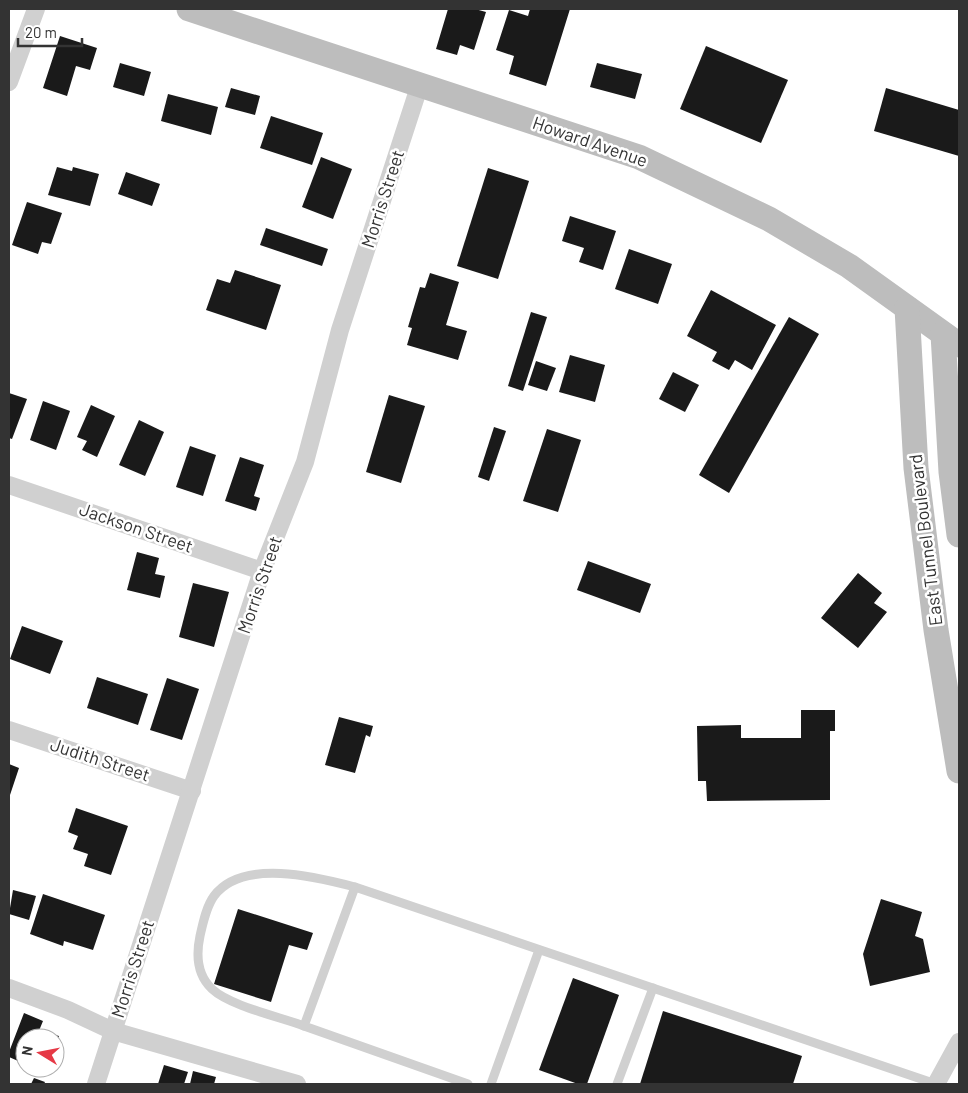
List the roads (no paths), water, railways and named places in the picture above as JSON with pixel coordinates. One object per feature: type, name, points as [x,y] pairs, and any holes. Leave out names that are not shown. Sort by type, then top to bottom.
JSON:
[{"type":"main road","name":"Howard Avenue","points":[[189,9],[639,157],[769,219],[849,266],[951,339]]},
{"type":"main road","name":"East Tunnel Boulevard","points":[[907,308],[916,468],[936,630],[959,771]]},
{"type":"main road","name":"East Tunnel Boulevard","points":[[951,339],[951,472],[959,535]]},
{"type":"street","points":[[9,82],[36,9]]},
{"type":"street","name":"Morris Street","points":[[96,1084],[262,571],[306,462],[340,330],[420,84]]},
{"type":"street","name":"Jackson Street","points":[[9,484],[262,571]]},
{"type":"street","name":"Judith Street","points":[[9,730],[192,790]]},
{"type":"street","points":[[9,988],[68,1010],[113,1031],[297,1084]]},
{"type":"street","points":[[936,1084],[959,1042]]},
{"type":"lane","points":[[468,1084],[225,998],[212,989],[203,978],[198,961],[198,946],[205,917],[213,897],[224,885],[246,877],[294,875],[319,878],[355,887],[936,1084]]},
{"type":"lane","points":[[304,1026],[355,887]]},
{"type":"lane","points":[[491,1084],[539,950]]},
{"type":"lane","points":[[617,1084],[653,988]]}]
